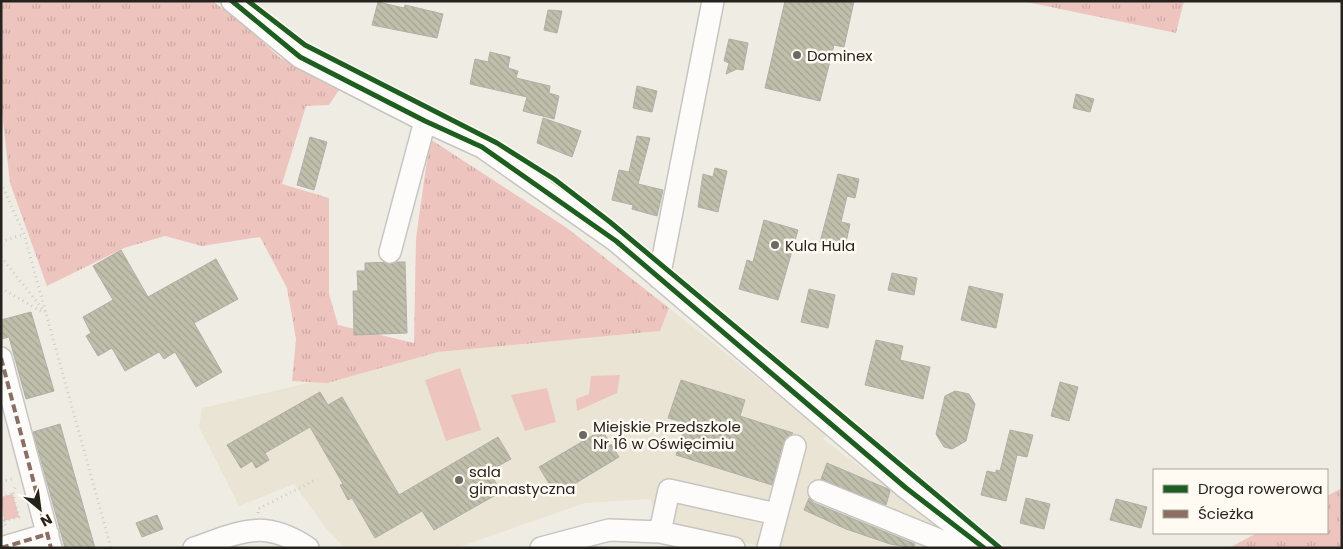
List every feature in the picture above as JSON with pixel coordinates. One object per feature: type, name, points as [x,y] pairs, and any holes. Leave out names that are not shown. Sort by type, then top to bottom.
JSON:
[{"type":"street","points":[[232,1],[300,57],[425,121],[482,147],[616,241],[906,488],[977,542]]},
{"type":"street","points":[[659,278],[713,1]]},
{"type":"street","points":[[390,252],[425,121]]},
{"type":"street","points":[[1,358],[49,541],[1,548]]},
{"type":"street","points":[[768,548],[795,446]]},
{"type":"street","points":[[660,532],[669,490],[776,514]]},
{"type":"street","points":[[819,491],[949,544],[977,542]]},
{"type":"street","points":[[194,548],[257,529],[275,531],[290,536],[308,548]]},
{"type":"street","points":[[541,548],[610,530],[660,532],[734,548]]},
{"type":"path","points":[[1,64],[8,1]]},
{"type":"path","points":[[1,183],[24,234],[111,548]]},
{"type":"path","points":[[1,242],[24,234]]},
{"type":"path","points":[[1,257],[47,314]]},
{"type":"path","points":[[1,288],[47,314]]},
{"type":"path","points":[[257,529],[258,509],[317,480]]},
{"type":"path","points":[[1,497],[13,494],[19,517],[4,521]]},
{"type":"shaded area","points":[[669,308],[827,434],[823,439],[934,522],[920,548],[767,548],[655,520],[651,499],[585,503],[456,548],[345,548],[325,527],[294,484],[239,506],[199,427],[202,408],[438,352],[660,331]]},
{"type":"green space","points":[[1,1],[212,1],[240,21],[279,57],[339,90],[329,105],[306,106],[282,184],[329,198],[329,294],[338,325],[414,343],[416,238],[430,139],[567,228],[669,308],[660,331],[438,352],[327,383],[292,381],[296,339],[287,288],[260,237],[202,246],[165,236],[124,248],[47,286],[10,183],[1,103]]},
{"type":"green space","points":[[1022,1],[1184,1],[1176,33]]},
{"type":"green space","points":[[460,368],[481,430],[446,441],[425,380]]},
{"type":"green space","points":[[620,375],[617,393],[577,411],[576,399],[589,394],[591,376]]},
{"type":"green space","points":[[547,388],[556,422],[525,431],[511,395]]},
{"type":"green space","points":[[1342,488],[1342,548],[1229,548],[1255,534],[1328,534],[1328,495]]},
{"type":"green space","points":[[13,494],[19,517],[4,521],[1,497]]},
{"type":"building","points":[[785,1],[854,1],[844,47],[834,45],[820,101],[765,88]]},
{"type":"building","points":[[378,2],[404,8],[405,5],[443,14],[437,38],[372,25]]},
{"type":"building","points":[[548,10],[562,11],[557,33],[544,30]]},
{"type":"building","points":[[729,39],[748,43],[743,70],[737,69],[726,74],[729,63],[724,61]]},
{"type":"building","points":[[490,52],[510,57],[508,68],[518,71],[516,78],[550,86],[549,93],[559,96],[554,119],[523,111],[527,97],[470,84],[475,59],[488,62]]},
{"type":"building","points":[[637,86],[657,91],[652,112],[633,108]]},
{"type":"building","points":[[1076,94],[1094,99],[1090,112],[1073,108]]},
{"type":"building","points":[[543,118],[581,131],[572,157],[537,143]]},
{"type":"building","points":[[637,136],[650,138],[638,184],[663,190],[657,216],[632,209],[633,205],[612,200],[619,170],[629,172]]},
{"type":"building","points":[[310,137],[327,142],[314,190],[297,185]]},
{"type":"building","points":[[715,168],[727,171],[718,212],[698,207],[703,174],[713,177]]},
{"type":"building","points":[[838,174],[859,179],[855,198],[847,196],[841,222],[850,224],[845,247],[820,242]]},
{"type":"building","name":"Kula Hula","points":[[764,220],[798,230],[778,300],[739,289],[747,260],[753,262]]},
{"type":"building","points":[[121,250],[148,297],[216,259],[238,299],[194,323],[222,372],[196,387],[175,352],[164,359],[159,352],[125,371],[112,348],[98,356],[86,336],[91,333],[83,317],[113,300],[93,266]]},
{"type":"building","points":[[405,262],[407,333],[354,335],[353,291],[358,291],[357,271],[365,271],[365,263]]},
{"type":"building","points":[[892,273],[917,278],[914,295],[888,290]]},
{"type":"building","points":[[969,286],[1003,294],[996,328],[961,320]]},
{"type":"building","points":[[809,289],[835,295],[828,328],[801,322]]},
{"type":"building","points":[[31,312],[54,391],[26,399],[9,337],[1,339],[1,320]]},
{"type":"building","points":[[876,340],[903,346],[900,360],[930,367],[923,399],[865,385]]},
{"type":"building","points":[[681,380],[745,400],[740,416],[793,433],[783,443],[772,485],[676,455],[686,423],[668,418]]},
{"type":"building","points":[[1060,382],[1078,387],[1069,421],[1051,416]]},
{"type":"building","points":[[955,391],[969,394],[975,404],[966,441],[952,449],[944,447],[936,434],[945,396]]},
{"type":"building","points":[[320,392],[328,405],[342,397],[399,495],[498,437],[511,459],[489,471],[501,492],[434,530],[422,511],[375,538],[352,498],[348,500],[340,485],[343,484],[310,427],[265,453],[269,460],[256,468],[252,461],[241,468],[227,445]]},
{"type":"building","points":[[60,424],[95,548],[65,548],[33,432]]},
{"type":"building","name":"Miejskie Przedszkole Nr 16 w Oświęcimiu","points":[[602,430],[619,457],[556,495],[539,467]]},
{"type":"building","points":[[1010,430],[1033,435],[1027,457],[1017,455],[1006,501],[981,495],[987,471],[996,473],[996,470],[1000,471]]},
{"type":"building","points":[[827,463],[888,489],[890,491],[886,505],[821,479]]},
{"type":"building","points":[[809,498],[814,503],[915,544],[913,548],[890,544],[846,529],[804,510]]},
{"type":"building","points":[[1026,498],[1050,504],[1044,529],[1020,523]]},
{"type":"building","points":[[1116,499],[1147,507],[1141,528],[1110,520]]},
{"type":"building","points":[[157,515],[163,529],[142,537],[136,523]]},
{"type":"marked path","points":[[1,358],[51,548]]},
{"type":"marked path","points":[[1,548],[48,534]]},
{"type":"cycle path","points":[[232,1],[300,57],[425,121],[482,147],[616,241],[906,488],[984,548]]},
{"type":"cycle path","points":[[248,1],[305,45],[497,143],[554,179],[610,222],[1000,548]]},
{"type":"place","name":"Dominex","points":[[797,55]]},
{"type":"place","name":"Kula Hula","points":[[775,245]]},
{"type":"place","name":"Miejskie Przedszkole Nr 16 w Oświęcimiu","points":[[583,435]]},
{"type":"place","name":"sala gimnastyczna","points":[[459,480]]}]
